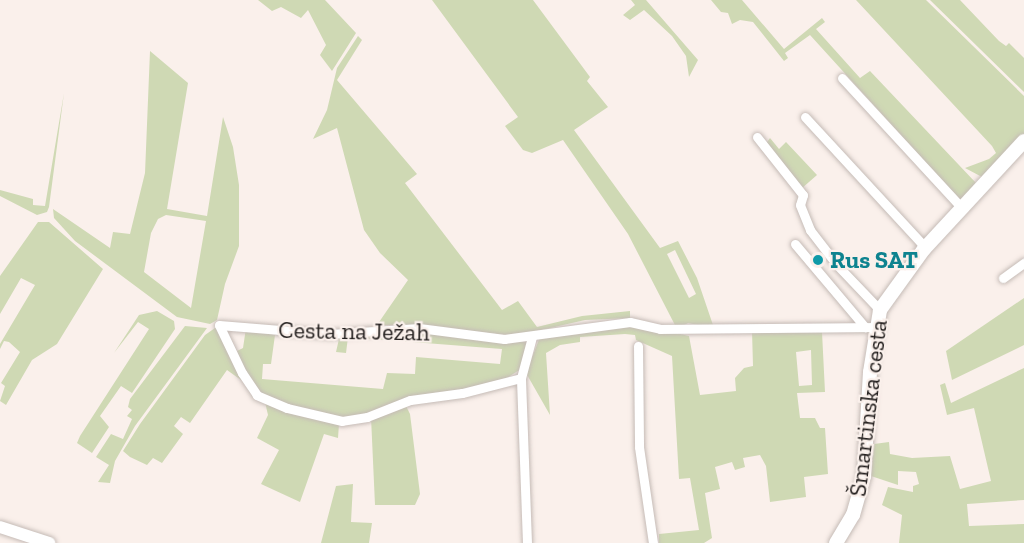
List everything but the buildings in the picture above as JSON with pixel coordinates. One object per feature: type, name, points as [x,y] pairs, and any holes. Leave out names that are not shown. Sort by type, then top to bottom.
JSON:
[{"type":"main road","name":"Šmartinska cesta","points":[[836,543],[852,515],[864,476],[871,327],[880,310],[925,247],[1024,141]]},
{"type":"street","points":[[842,78],[962,207]]},
{"type":"street","points":[[805,117],[925,247]]},
{"type":"street","points":[[757,137],[803,195],[800,205],[810,230],[837,265],[880,310]]},
{"type":"street","points":[[795,244],[871,327]]},
{"type":"street","points":[[1003,278],[1024,263]]},
{"type":"street","name":"Cesta na Ježah","points":[[521,378],[462,393],[410,400],[367,417],[342,421],[287,408],[257,394],[242,373],[219,326],[330,334],[419,328],[465,337],[532,337],[560,329],[630,321],[660,329],[871,327]]},
{"type":"street","points":[[527,543],[521,378],[532,337]]},
{"type":"street","points":[[638,346],[639,447],[653,543]]},
{"type":"street","points":[[0,527],[49,543]]},
{"type":"green space","points":[[258,0],[325,0],[356,33],[332,71],[320,55],[326,45],[308,10],[301,18],[281,7],[272,11]]},
{"type":"green space","points":[[432,0],[533,0],[590,77],[587,81],[608,107],[574,130],[660,248],[678,241],[697,278],[714,328],[688,323],[677,329],[628,234],[563,140],[532,153],[523,150],[505,126],[518,117]],"holes":[[[675,250],[696,294],[689,298],[667,254]]]},
{"type":"green space","points":[[631,0],[646,0],[698,60],[689,77],[686,56],[672,36],[644,10],[630,20],[623,15],[635,5]]},
{"type":"green space","points":[[711,0],[742,0],[784,49],[822,18],[825,22],[816,29],[860,78],[870,71],[976,183],[960,200],[810,35],[785,53],[788,58],[784,61],[753,22],[740,20],[732,24],[728,13],[721,12]]},
{"type":"green space","points":[[856,0],[926,0],[1024,96],[1024,134],[982,177],[965,168],[989,159],[996,153],[992,146]]},
{"type":"green space","points":[[930,0],[960,0],[999,41],[1006,46],[1009,43],[1024,58],[1024,92]]},
{"type":"green space","points":[[358,36],[362,40],[337,80],[417,174],[405,183],[502,310],[518,301],[537,327],[582,316],[630,311],[630,318],[585,320],[515,336],[417,325],[377,325],[408,280],[380,253],[364,230],[337,128],[313,139],[327,110],[337,68]]},
{"type":"green space","points":[[150,51],[188,83],[167,209],[207,216],[223,117],[233,147],[239,185],[239,246],[225,284],[217,320],[210,324],[177,317],[75,241],[54,218],[53,209],[110,248],[113,232],[130,234],[145,173]],"holes":[[[166,215],[206,221],[191,308],[144,272],[151,233],[158,219]]]},
{"type":"green space","points":[[64,93],[49,207],[47,212],[37,215],[0,196],[0,190],[33,199],[33,205],[45,206]]},
{"type":"green space","points":[[770,138],[779,149],[786,142],[817,175],[801,189],[765,145]]},
{"type":"green space","points":[[38,222],[49,222],[103,269],[57,344],[32,360],[6,405],[0,401],[5,386],[1,383],[20,352],[9,342],[4,341],[0,349],[0,344],[35,285],[21,278],[0,314],[0,276]]},
{"type":"green space","points":[[1024,298],[1024,345],[952,380],[946,351]]},
{"type":"green space","points":[[157,311],[174,321],[175,329],[132,393],[121,386],[100,416],[109,427],[92,453],[77,443],[80,436],[149,329],[138,322],[114,353],[139,315]]},
{"type":"green space","points":[[640,325],[689,336],[700,395],[736,391],[735,378],[744,368],[753,366],[752,331],[822,332],[825,392],[797,393],[800,418],[815,418],[820,428],[825,428],[828,474],[804,477],[806,497],[770,502],[766,466],[760,455],[743,458],[745,467],[735,470],[732,462],[715,467],[720,489],[705,493],[712,538],[704,543],[659,543],[659,534],[699,530],[690,478],[679,479],[672,356],[636,340],[635,335],[625,334],[580,337],[580,342],[560,345],[546,353],[550,415],[526,373],[540,337]],"holes":[[[811,350],[812,385],[799,386],[796,352]]]},
{"type":"green space","points":[[185,326],[207,328],[135,426],[115,461],[110,483],[98,482],[109,465],[96,457],[111,434],[123,439],[132,419],[127,416],[132,410],[128,407],[130,399]]},
{"type":"green space","points":[[215,328],[222,332],[241,380],[227,370],[190,423],[181,417],[174,426],[183,434],[162,463],[153,458],[147,465],[130,457],[123,451],[140,424],[205,335]]},
{"type":"green space","points":[[246,328],[275,335],[271,364],[263,364],[262,379],[383,389],[387,373],[415,374],[416,357],[500,364],[502,349],[348,337],[346,353],[336,352],[339,339],[335,334],[386,329],[527,342],[521,369],[507,378],[351,419],[285,406],[264,396],[245,372],[237,351],[243,348]]},
{"type":"green space","points":[[1024,368],[1024,500],[967,504],[969,526],[1024,524],[1024,543],[899,543],[902,515],[882,505],[888,487],[913,492],[913,486],[919,484],[916,472],[898,471],[898,485],[871,476],[874,444],[889,442],[890,454],[912,458],[950,456],[960,489],[991,481],[974,408],[947,415],[940,385],[945,383],[951,403]]},
{"type":"green space","points":[[265,402],[339,424],[338,438],[324,434],[300,502],[261,484],[279,450],[257,438],[268,415]]},
{"type":"green space","points":[[405,404],[410,414],[420,494],[415,505],[375,505],[371,417]]},
{"type":"green space","points":[[353,484],[351,522],[372,523],[369,543],[321,543],[336,486]]},
{"type":"place","name":"Rus SAT","points":[[818,260]]}]
